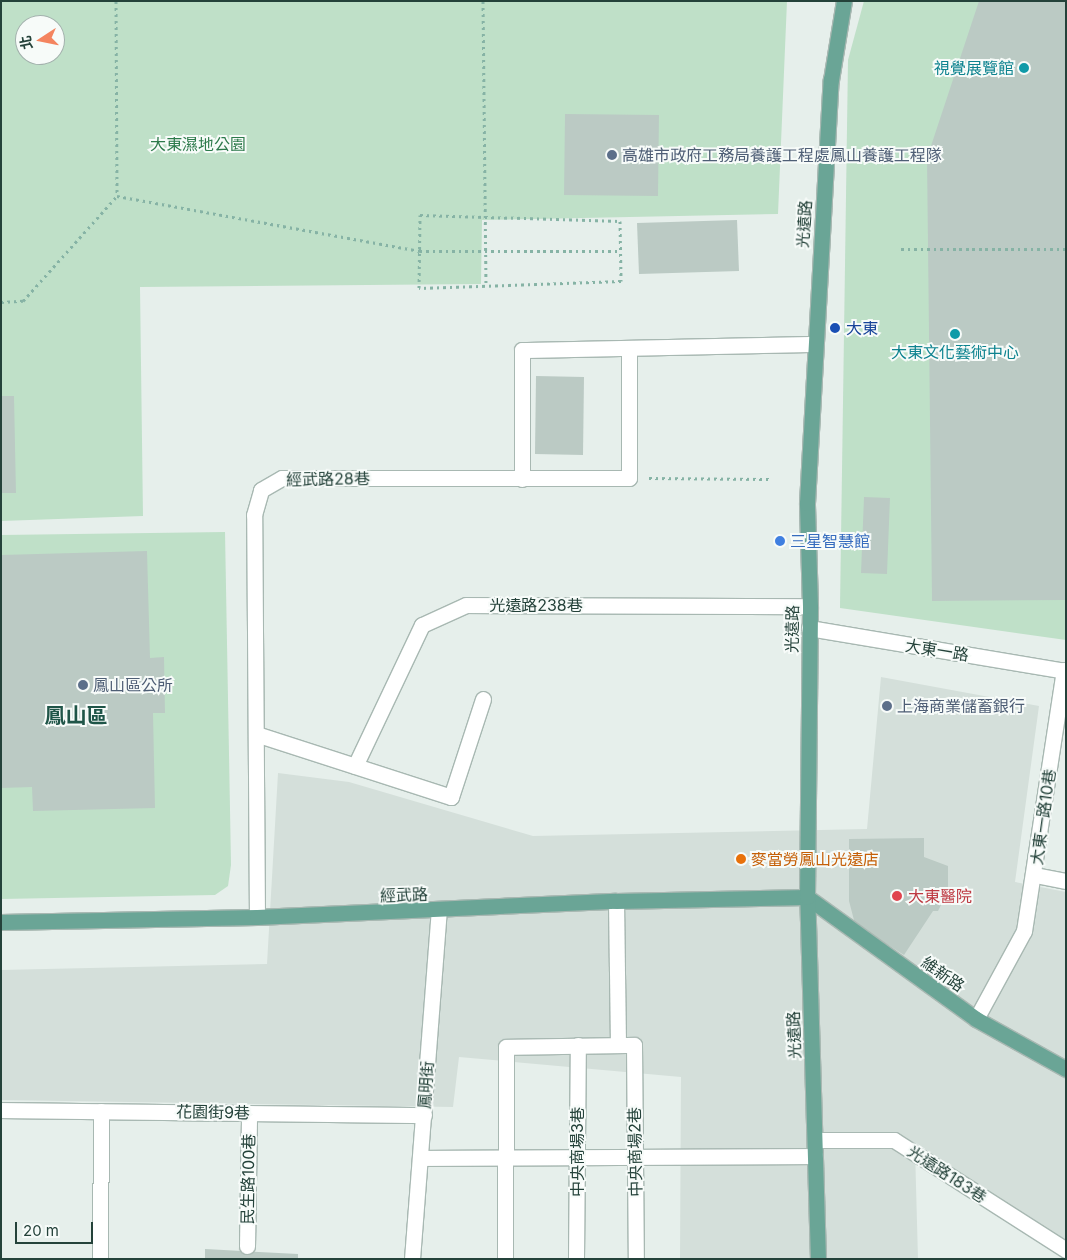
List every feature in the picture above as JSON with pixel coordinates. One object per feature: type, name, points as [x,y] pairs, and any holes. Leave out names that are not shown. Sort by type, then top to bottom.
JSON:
[{"type":"main road","name":"光遠路","points":[[818,1259],[807,897],[810,606],[806,504],[831,80],[844,1]]},
{"type":"main road","name":"經武路","points":[[1,922],[257,917],[439,911],[616,901],[807,897]]},
{"type":"main road","name":"維新路","points":[[807,897],[976,1019],[1066,1069]]},
{"type":"street","points":[[522,479],[522,350],[629,350],[762,343],[814,344]]},
{"type":"street","points":[[629,350],[629,478]]},
{"type":"street","name":"經武路28巷","points":[[257,917],[254,515],[261,490],[282,478],[629,478]]},
{"type":"street","name":"光遠路238巷","points":[[355,766],[422,625],[466,605],[810,606]]},
{"type":"street","name":"大東一路","points":[[809,628],[1065,670]]},
{"type":"street","name":"大東一路10巷","points":[[976,1019],[1024,931],[1035,875],[1065,670]]},
{"type":"street","points":[[256,734],[451,797],[483,699]]},
{"type":"street","name":"大東一路10巷","points":[[1035,875],[1066,881]]},
{"type":"street","name":"中央商場2巷","points":[[616,901],[634,1158],[636,1259]]},
{"type":"street","name":"鳳明街","points":[[412,1259],[439,911]]},
{"type":"street","name":"中央商場3巷","points":[[576,1259],[578,1045]]},
{"type":"street","points":[[504,1259],[506,1046],[626,1045]]},
{"type":"street","name":"花園街9巷","points":[[1,1110],[424,1115]]},
{"type":"street","points":[[100,1257],[101,1111]]},
{"type":"street","name":"民生路100巷","points":[[247,1246],[249,1113]]},
{"type":"street","name":"光遠路183巷","points":[[815,1140],[894,1140],[1066,1250]]},
{"type":"street","points":[[421,1158],[815,1156]]},
{"type":"path","points":[[1,302],[23,300],[117,196],[116,1]]},
{"type":"path","points":[[483,1],[486,285]]},
{"type":"path","points":[[117,196],[420,251],[620,251]]},
{"type":"path","points":[[420,215],[485,217],[620,221],[621,281],[419,288],[420,215]]},
{"type":"path","points":[[901,249],[1066,249]]},
{"type":"path","points":[[629,478],[769,479]]},
{"type":"shaded area","points":[[881,677],[1039,706],[1015,882],[1066,892],[1066,1245],[915,1149],[918,1259],[680,1259],[681,1077],[459,1057],[453,1107],[1,1100],[1,970],[267,964],[278,773],[349,782],[533,836],[867,829]]},
{"type":"green space","name":"大東濕地公園","points":[[1,1],[787,1],[778,214],[482,220],[481,284],[140,287],[143,516],[1,521]]},
{"type":"green space","name":"大東文化藝術中心","points":[[864,1],[1066,1],[1066,640],[840,608],[848,60]]},
{"type":"green space","points":[[225,532],[231,865],[228,886],[215,895],[1,899],[1,535]]},
{"type":"building","points":[[979,1],[1066,1],[1066,600],[932,601],[927,158]]},
{"type":"building","name":"高雄市政府工務局養護工程處鳳山養護工程隊","points":[[565,114],[659,115],[658,196],[564,195]]},
{"type":"building","points":[[737,220],[739,271],[639,274],[637,223]]},
{"type":"building","points":[[536,376],[584,377],[583,455],[535,454]]},
{"type":"building","points":[[1,396],[14,396],[16,493],[1,493]]},
{"type":"building","points":[[864,497],[890,498],[887,574],[861,573]]},
{"type":"building","name":"鳳山區公所","points":[[147,551],[150,658],[164,657],[165,713],[153,713],[155,808],[33,811],[32,787],[1,788],[1,555]]},
{"type":"building","name":"大東醫院","points":[[924,838],[924,857],[948,866],[948,891],[938,911],[933,911],[904,955],[855,924],[849,901],[849,839]]},
{"type":"building","points":[[205,1249],[298,1254],[298,1259],[205,1259]]},
{"type":"place","name":"視覺展覽館","points":[[1024,68]]},
{"type":"place","name":"高雄市政府工務局養護工程處鳳山養護工程隊","points":[[612,155]]},
{"type":"place","name":"大東","points":[[835,328]]},
{"type":"place","name":"大東文化藝術中心","points":[[955,334]]},
{"type":"place","name":"三星智慧館","points":[[780,541]]},
{"type":"place","name":"鳳山區公所","points":[[83,685]]},
{"type":"place","name":"上海商業儲蓄銀行","points":[[887,706]]},
{"type":"place","name":"麥當勞鳳山光遠店","points":[[741,859]]},
{"type":"place","name":"大東醫院","points":[[897,896]]},
{"type":"district","name":"鳳山區","points":[[76,716]]}]
